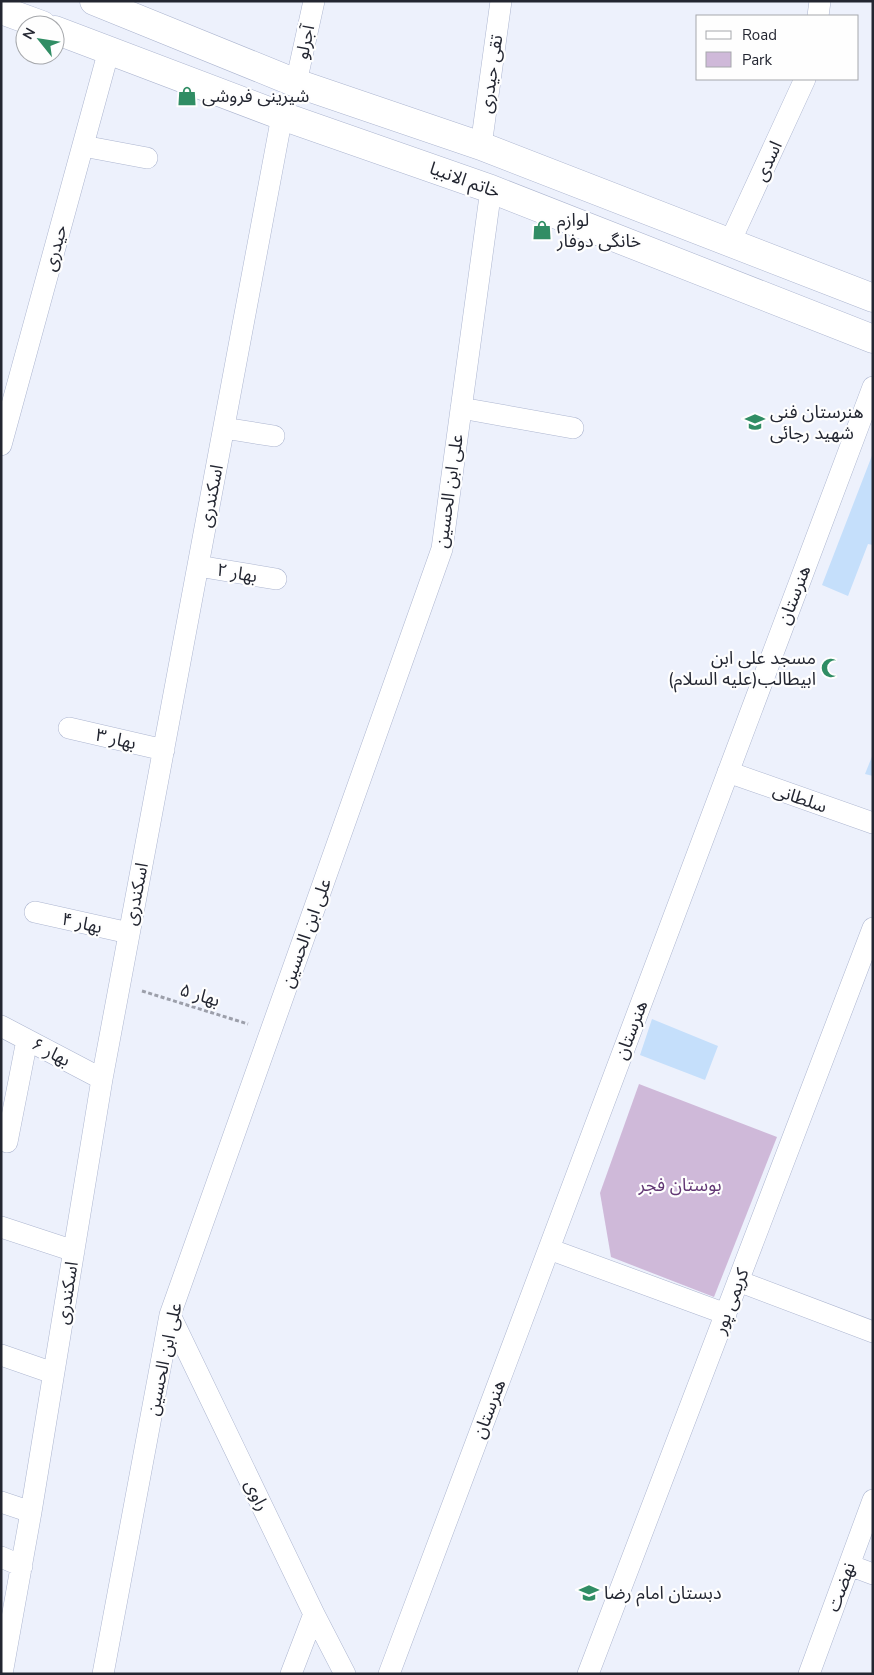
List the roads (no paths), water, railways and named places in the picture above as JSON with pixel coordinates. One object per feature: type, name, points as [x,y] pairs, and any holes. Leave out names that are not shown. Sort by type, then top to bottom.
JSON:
[{"type":"main road","name":"خاتم الانبیا","points":[[111,4],[296,82],[481,146],[873,298]]},
{"type":"main road","points":[[1,10],[15,15]]},
{"type":"main road","name":"خاتم الانبیا","points":[[65,34],[282,116],[491,189],[873,339]]},
{"type":"street","name":"آجرلو","points":[[296,82],[314,1]]},
{"type":"street","name":"تقی حیدری","points":[[481,146],[502,1]]},
{"type":"street","points":[[818,15],[820,1]]},
{"type":"street","name":"حیدری","points":[[1,445],[109,50]]},
{"type":"street","name":"اسدی","points":[[730,242],[805,80]]},
{"type":"street","name":"اسکندری","points":[[2,1674],[5,1638],[22,1566],[102,1079],[282,116]]},
{"type":"street","points":[[83,146],[147,158]]},
{"type":"street","name":"علی ابن الحسین","points":[[103,1674],[170,1315],[442,549],[491,189]]},
{"type":"street","name":"هنرستان","points":[[389,1674],[873,387]]},
{"type":"street","points":[[461,408],[573,428]]},
{"type":"street","points":[[224,428],[274,436]]},
{"type":"street","name":"بهار ۲","points":[[198,566],[276,579]]},
{"type":"street","name":"بهار ۳","points":[[69,728],[164,750]]},
{"type":"street","name":"سلطانی","points":[[728,772],[873,823]]},
{"type":"street","name":"بهار ۴","points":[[35,912],[129,934]]},
{"type":"street","name":"کریمی پور","points":[[588,1674],[873,928]]},
{"type":"street","name":"بهار ۶","points":[[1,1026],[102,1079]]},
{"type":"street","points":[[7,1142],[27,1040]]},
{"type":"street","points":[[1,1227],[74,1251]]},
{"type":"street","points":[[549,1248],[726,1314]]},
{"type":"street","points":[[738,1281],[873,1332]]},
{"type":"street","name":"راوی","points":[[170,1315],[314,1614],[346,1674]]},
{"type":"street","points":[[1,1355],[53,1373]]},
{"type":"street","name":"نهضت","points":[[809,1674],[849,1565],[869,1522],[873,1500]]},
{"type":"street","points":[[1,1502],[31,1512]]},
{"type":"street","points":[[1,1557],[22,1566]]},
{"type":"street","points":[[849,1565],[873,1574]]},
{"type":"street","points":[[291,1674],[314,1614]]},
{"type":"place","name":"شیرینی فروشی","points":[[187,96]]},
{"type":"place","name":"لوازم خانگی دوفار","points":[[542,230]]},
{"type":"place","name":"هنرستان فنی شهید رجائی","points":[[755,422]]},
{"type":"place","name":"مسجد علی ابن ابیطالب(علیه السلام)","points":[[831,668]]},
{"type":"place","name":"دبستان امام رضا","points":[[589,1593]]},
{"type":"park label","name":"بوستان فجر","points":[[680,1185]]}]
